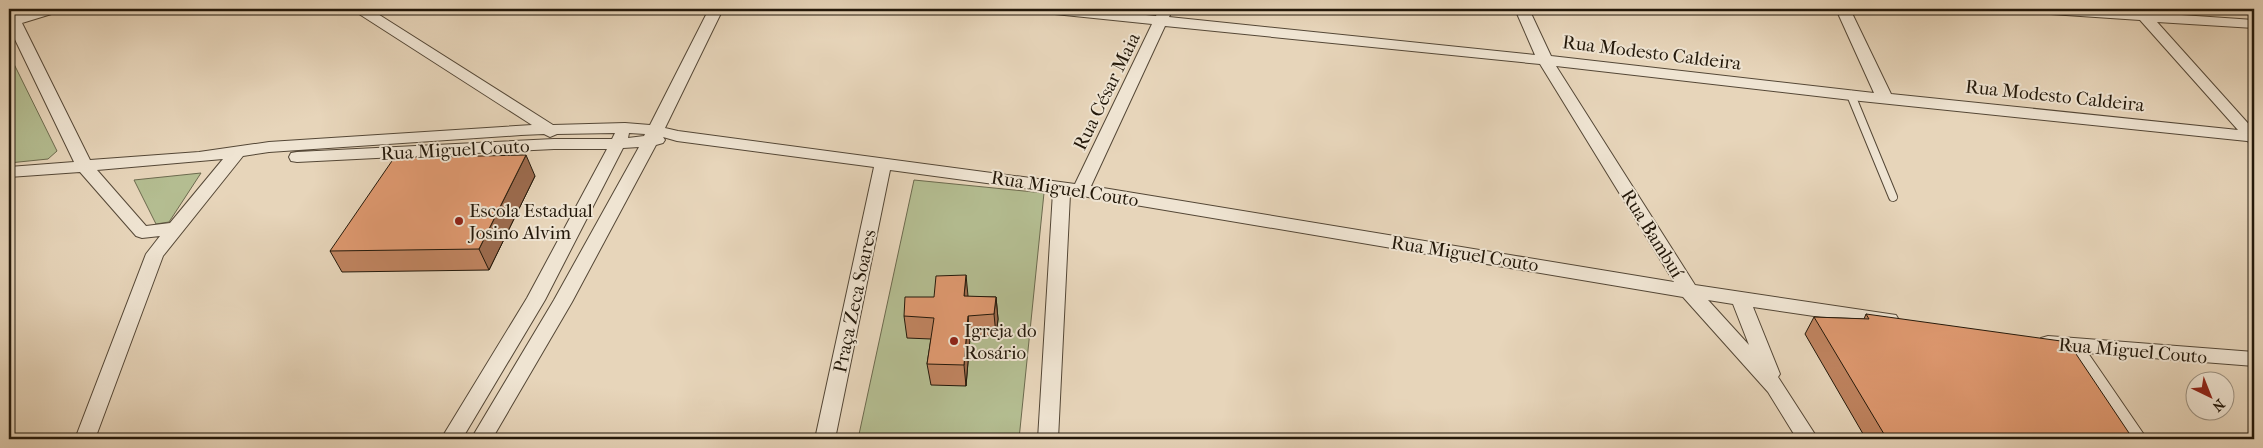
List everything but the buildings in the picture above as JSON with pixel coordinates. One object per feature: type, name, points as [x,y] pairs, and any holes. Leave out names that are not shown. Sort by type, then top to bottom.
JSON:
[{"type":"street","points":[[53,9],[11,24],[84,166],[142,232],[155,254]]},
{"type":"street","points":[[361,9],[516,107],[552,137]]},
{"type":"street","points":[[481,439],[563,302],[652,136],[716,9]]},
{"type":"street","name":"Rua Modesto Caldeira","points":[[1045,9],[1165,14],[1851,95],[2254,137]]},
{"type":"street","name":"Rua Bambuí","points":[[1522,9],[1546,60],[1689,291],[1775,387],[1808,439]]},
{"type":"street","points":[[1843,9],[1884,98]]},
{"type":"street","points":[[2036,9],[2254,24]]},
{"type":"street","points":[[2220,9],[2234,23]]},
{"type":"street","name":"Rua César Maia","points":[[1071,188],[1165,14]]},
{"type":"street","points":[[2146,17],[2254,137]]},
{"type":"street","points":[[471,133],[507,117],[516,107]]},
{"type":"street","points":[[478,149],[491,141],[491,135],[488,132]]},
{"type":"street","name":"Rua Miguel Couto","points":[[236,154],[488,132],[552,137],[677,136],[1071,188],[1689,291],[1906,322]]},
{"type":"street","points":[[451,439],[536,300],[622,136]]},
{"type":"street","name":"Rua Miguel Couto","points":[[236,154],[478,149],[552,137]]},
{"type":"street","points":[[9,172],[236,154]]},
{"type":"street","points":[[85,439],[155,254],[236,154]]},
{"type":"street","name":"Praça Zeca Soares","points":[[825,439],[883,162]]},
{"type":"street","points":[[1048,439],[1071,188]]},
{"type":"street","points":[[142,232],[174,229]]},
{"type":"street","points":[[1740,299],[1775,387]]},
{"type":"street","points":[[536,300],[563,302]]},
{"type":"street","name":"Rua Miguel Couto","points":[[2034,341],[2073,346],[2254,359]]},
{"type":"street","points":[[2073,346],[2137,439]]},
{"type":"lane","points":[[1851,95],[1893,197]]},
{"type":"green space","points":[[9,58],[11,58],[57,151],[48,159],[9,163]]},
{"type":"green space","points":[[201,173],[169,222],[156,224],[134,180]]},
{"type":"green space","points":[[914,180],[1044,193],[1019,439],[858,439]]},
{"type":"place","name":"Escola Estadual Josino Alvim","points":[[459,221]]},
{"type":"place","name":"Igreja do Rosário","points":[[954,341]]}]
